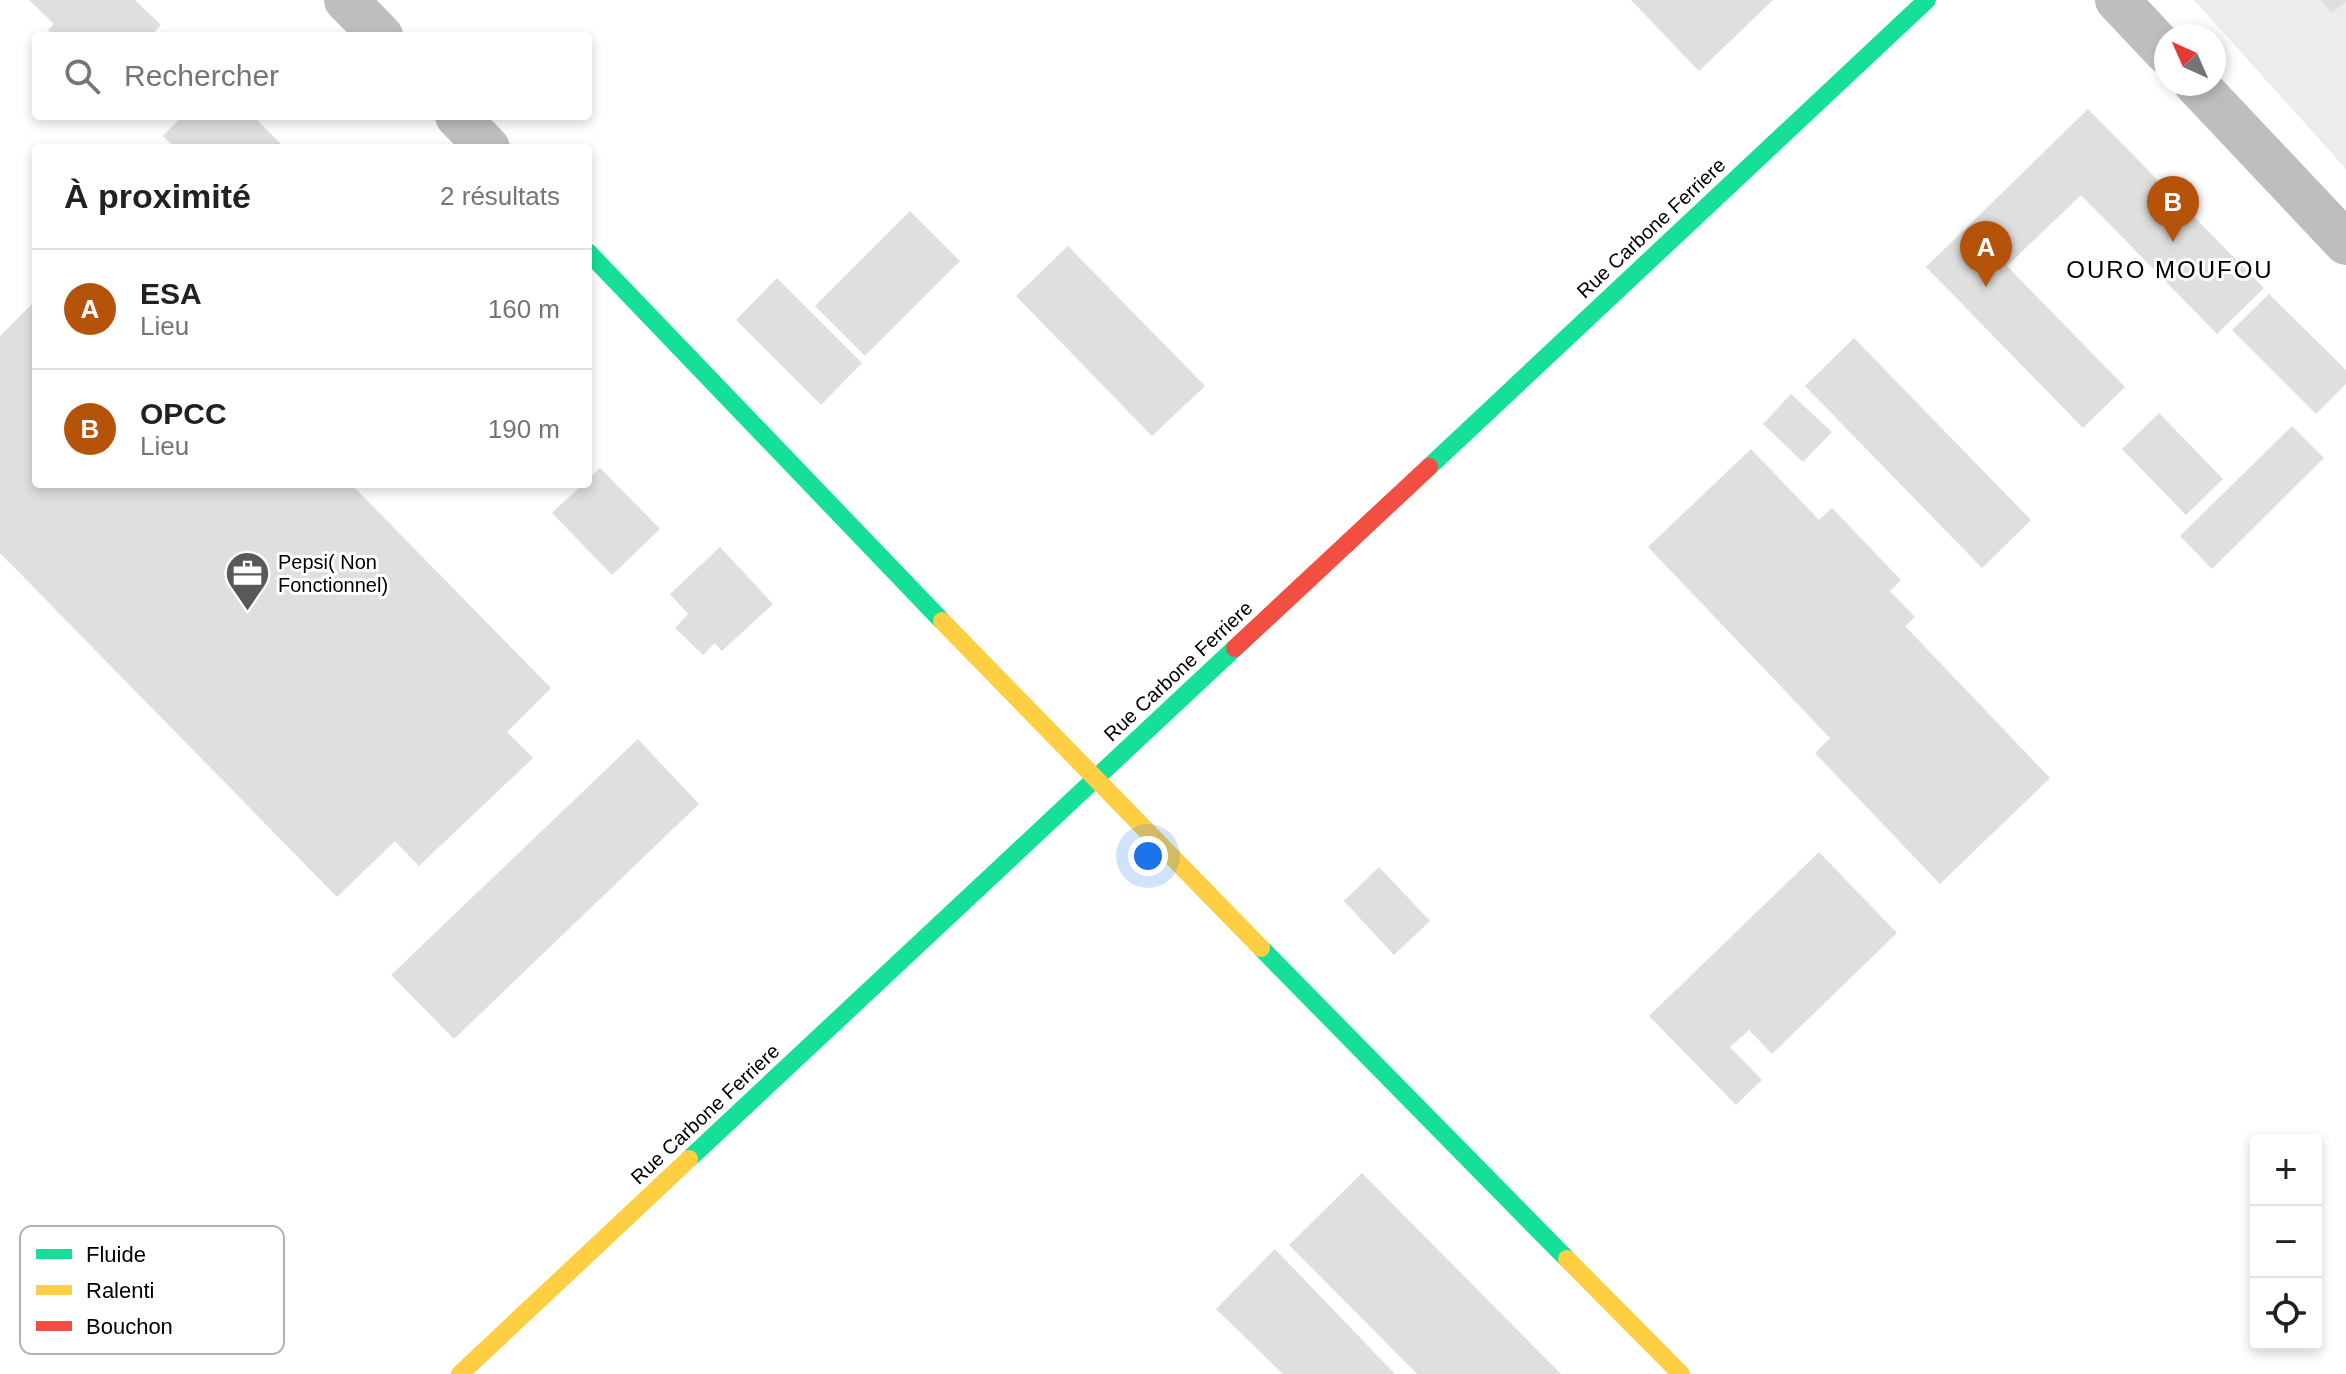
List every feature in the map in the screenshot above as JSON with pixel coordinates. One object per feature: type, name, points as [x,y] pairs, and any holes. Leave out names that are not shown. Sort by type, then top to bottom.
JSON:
[{"type":"street","points":[[346,0],[377,32]]},
{"type":"street","name":"Rue Carbone Ferriere","points":[[460,1374],[1927,0]]},
{"type":"street","points":[[2117,0],[2154,39]]},
{"type":"street","points":[[2207,96],[2346,243]]},
{"type":"street","points":[[461,120],[484,144]]},
{"type":"street","points":[[592,256],[1094,779],[1681,1374]]},
{"type":"shaded area","points":[[2194,0],[2346,0],[2346,169],[2226,36],[2226,24],[2216,24]]},
{"type":"building","points":[[29,0],[135,0],[161,25],[155,32],[50,32],[48,30],[54,24]]},
{"type":"building","points":[[1631,0],[1773,0],[1699,71]]},
{"type":"building","points":[[2321,0],[2346,0],[2346,2],[2332,13]]},
{"type":"building","points":[[2088,109],[2264,288],[2217,334],[2081,195],[2007,266],[2125,387],[2083,428],[1926,267]]},
{"type":"building","points":[[178,120],[257,120],[281,144],[171,144],[163,136]]},
{"type":"building","points":[[910,211],[960,261],[865,356],[815,306]]},
{"type":"building","points":[[1068,246],[1205,386],[1152,436],[1016,296]]},
{"type":"building","points":[[777,278],[862,363],[821,405],[736,320]]},
{"type":"building","points":[[2269,294],[2346,370],[2346,384],[2316,414],[2232,330]]},
{"type":"building","points":[[32,304],[32,488],[355,488],[551,688],[507,732],[533,758],[419,866],[395,841],[337,897],[0,553],[0,336]]},
{"type":"building","points":[[1854,338],[2031,520],[1982,568],[1805,386]]},
{"type":"building","points":[[1791,394],[1832,432],[1803,462],[1763,424]]},
{"type":"building","points":[[2159,413],[2223,479],[2186,515],[2122,449]]},
{"type":"building","points":[[2292,426],[2324,458],[2212,569],[2180,536]]},
{"type":"building","points":[[1751,449],[1819,520],[1832,508],[1901,580],[1890,591],[1915,617],[1905,626],[2050,778],[1940,884],[1815,753],[1830,738],[1648,547]]},
{"type":"building","points":[[600,468],[660,529],[612,575],[552,513],[579,488],[592,488],[592,475]]},
{"type":"building","points":[[720,547],[773,604],[722,651],[715,643],[703,655],[675,628],[688,614],[670,594]]},
{"type":"building","points":[[638,739],[699,804],[454,1039],[391,975]]},
{"type":"building","points":[[1819,852],[1897,933],[1772,1054],[1749,1030],[1730,1047],[1762,1080],[1736,1105],[1649,1016]]},
{"type":"building","points":[[1379,867],[1430,921],[1394,955],[1344,901]]},
{"type":"building","points":[[1362,1173],[1561,1374],[1417,1374],[1289,1245]]},
{"type":"building","points":[[1275,1249],[1395,1374],[1283,1374],[1216,1309]]},
{"type":"traffic: fast","points":[[1429,467],[1927,0]]},
{"type":"traffic: fast","points":[[592,256],[942,621]]},
{"type":"traffic: fast","points":[[689,1159],[1235,648]]},
{"type":"traffic: fast","points":[[1261,948],[1567,1259]]},
{"type":"traffic: slow","points":[[942,621],[1261,948]]},
{"type":"traffic: slow","points":[[460,1374],[689,1159]]},
{"type":"traffic: slow","points":[[1567,1259],[1681,1374]]},
{"type":"traffic: jam","points":[[1235,648],[1429,467]]},
{"type":"place","name":"OPCC","points":[[2173,242]]},
{"type":"place","name":"ESA","points":[[1986,287]]},
{"type":"place","name":"Pepsi( Non Fonctionnel)","points":[[247,613]]},
{"type":"district","name":"OURO MOUFOU","points":[[2170,270]]}]
